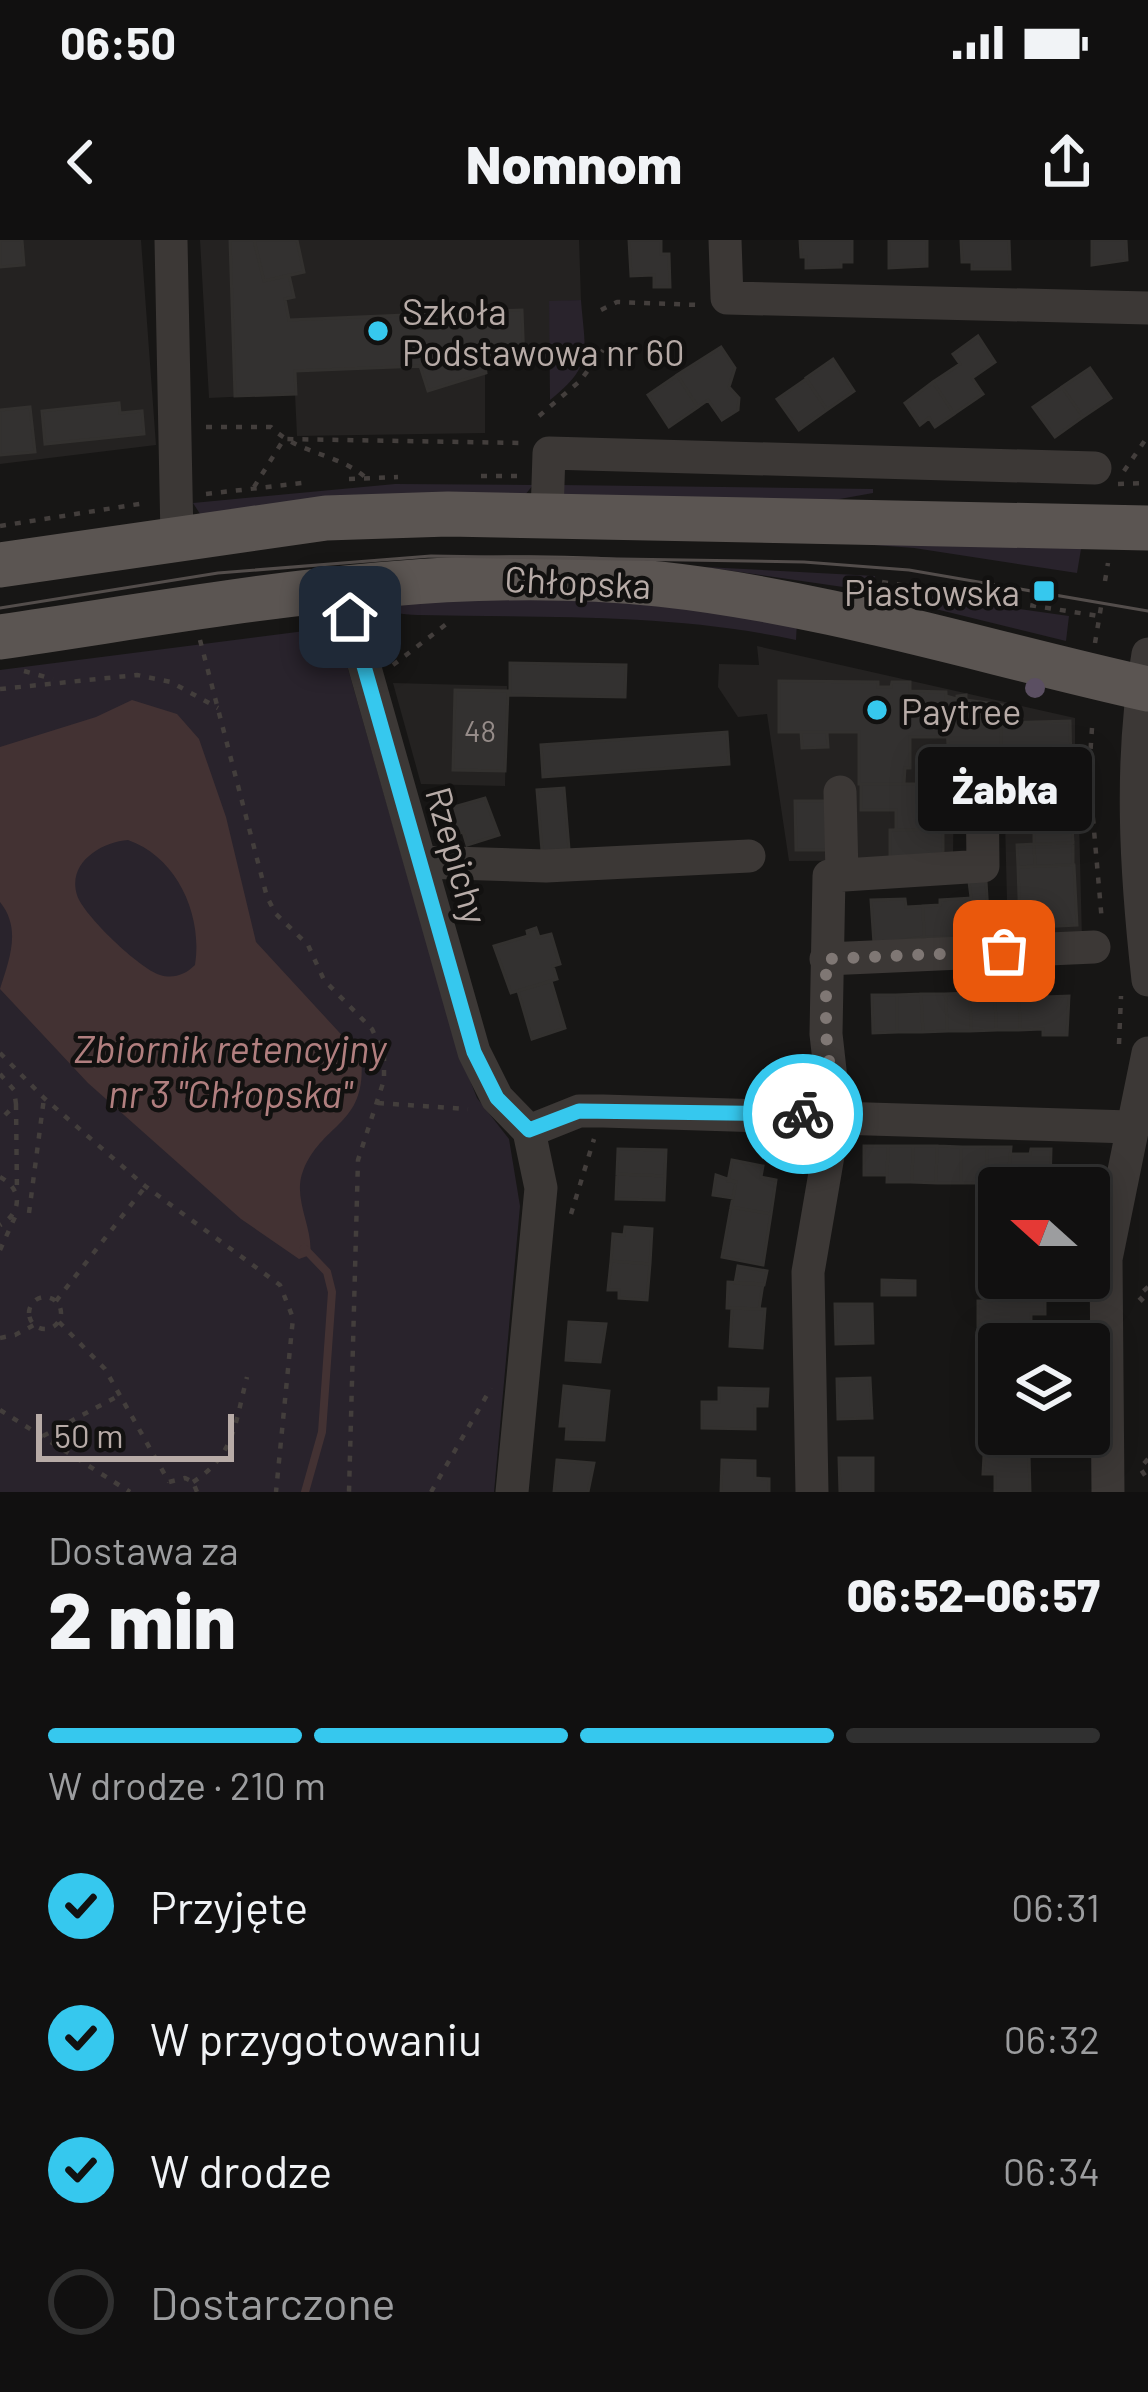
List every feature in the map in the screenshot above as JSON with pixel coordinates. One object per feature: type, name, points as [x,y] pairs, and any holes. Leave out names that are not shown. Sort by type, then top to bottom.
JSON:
[{"type":"main road","name":"Chłopska","points":[[0,566],[170,519],[547,515],[1148,528]]},
{"type":"main road","name":"Chłopska","points":[[4,652],[342,586],[459,576],[657,584],[862,619],[1146,677]]},
{"type":"street","points":[[170,519],[176,427],[171,240]]},
{"type":"street","points":[[725,240],[727,298],[1148,308]]},
{"type":"street","points":[[547,515],[550,453],[1095,467]]},
{"type":"street","name":"Rzepichy","points":[[342,586],[474,1052],[497,1098],[529,1130],[541,1188],[512,1492]]},
{"type":"street","points":[[1146,677],[1136,759],[1139,898],[1148,980]]},
{"type":"street","points":[[835,875],[983,866],[982,775]]},
{"type":"street","points":[[812,1492],[807,1290],[835,1115],[826,1034],[826,959],[840,792]]},
{"type":"street","points":[[420,862],[546,866],[748,856]]},
{"type":"street","points":[[826,959],[1098,936]]},
{"type":"street","points":[[1108,1492],[1106,1259],[1148,1053]]},
{"type":"street","points":[[529,1130],[579,1111],[1130,1127]]},
{"type":"path","points":[[602,310],[616,302],[700,305],[727,298]]},
{"type":"path","points":[[539,416],[580,381],[603,350]]},
{"type":"path","points":[[176,427],[271,427],[284,439],[348,462],[365,478]]},
{"type":"path","points":[[1148,436],[1115,485],[1148,482]]},
{"type":"path","points":[[0,526],[170,519]]},
{"type":"path","points":[[882,582],[1099,616]]},
{"type":"path","points":[[1094,649],[1101,607]]},
{"type":"path","points":[[369,683],[449,622]]},
{"type":"path","points":[[199,637],[267,897],[276,914],[308,944],[324,980],[372,1029],[384,1055],[384,1080],[358,1160],[349,1492]]},
{"type":"path","points":[[4,652],[58,681]]},
{"type":"path","points":[[0,689],[151,677],[171,682],[218,708]]},
{"type":"path","points":[[1092,728],[1089,773],[1098,936]]},
{"type":"path","points":[[982,775],[1089,773]]},
{"type":"path","points":[[0,1054],[3,1062],[145,1186],[263,1271],[287,1298],[293,1318],[276,1492]]},
{"type":"path","points":[[0,1074],[14,1090],[16,1104],[17,1194],[17,1207],[0,1250]]},
{"type":"path","points":[[29,1213],[44,1098]]},
{"type":"path","points":[[378,1103],[455,1108]]},
{"type":"path","points":[[0,1129],[16,1104]]},
{"type":"path","points":[[0,1120],[8,1115]]},
{"type":"path","points":[[0,1177],[17,1194]]},
{"type":"path","points":[[56,1301],[145,1186]]},
{"type":"path","points":[[0,1226],[12,1218],[17,1207]]},
{"type":"path","points":[[1148,1287],[1138,1296],[1148,1306]]},
{"type":"path","points":[[0,1337],[34,1324],[50,1329],[58,1322],[61,1308],[56,1301],[49,1297],[34,1301],[29,1309],[34,1324]]},
{"type":"path","points":[[58,1322],[94,1354],[169,1482]]},
{"type":"path","points":[[431,1492],[512,1351],[524,1352]]},
{"type":"path","points":[[165,1492],[176,1478],[193,1482],[212,1470],[229,1447],[247,1377]]},
{"type":"path","points":[[43,1436],[120,1396]]},
{"type":"path","points":[[0,1410],[130,1492]]},
{"type":"path","points":[[1148,1460],[1140,1468],[1148,1480]]},
{"type":"path","points":[[193,1482],[197,1492]]},
{"type":"shaded area","points":[[0,240],[141,240],[156,445],[0,464]]},
{"type":"shaded area","name":"Szkoła Podstawowa nr 60","points":[[200,240],[579,240],[581,300],[549,302],[552,362],[485,364],[485,433],[297,436],[295,394],[209,398]]},
{"type":"shaded area","points":[[581,300],[580,367],[550,400],[549,301]]},
{"type":"shaded area","points":[[395,484],[533,485],[525,495],[202,517],[193,503]]},
{"type":"shaded area","points":[[560,485],[873,489],[873,493],[823,502],[564,496]]},
{"type":"shaded area","points":[[795,539],[1082,543],[1077,573],[914,548]]},
{"type":"shaded area","points":[[705,567],[875,576],[874,588],[1069,616],[1066,641],[850,588]]},
{"type":"shaded area","points":[[557,595],[797,621],[796,640],[655,621],[363,611],[365,606]]},
{"type":"shaded area","points":[[336,627],[456,1045],[477,1098],[509,1139],[520,1206],[494,1492],[0,1492],[0,670]]},
{"type":"shaded area","points":[[757,646],[1075,718],[1075,767],[954,770],[953,860],[789,861],[767,714],[738,717],[718,687],[719,664],[759,665]]},
{"type":"shaded area","points":[[393,683],[507,686],[505,786],[421,784]]},
{"type":"shaded area","points":[[1078,780],[1082,939],[1008,941],[1004,781]]},
{"type":"water","name":"Zbiornik retencyjny nr 3 \"Chłopska\"","points":[[132,700],[177,714],[199,739],[226,817],[256,942],[361,1056],[358,1096],[312,1155],[300,1182],[310,1255],[299,1259],[241,1219],[88,1083],[0,989],[12,934],[0,902],[0,747],[96,717]],"holes":[[[128,840],[145,848],[173,874],[190,908],[195,965],[179,975],[160,975],[139,963],[101,928],[77,895],[77,873],[97,850]]]},
{"type":"building","points":[[0,240],[22,240],[24,265],[0,267]]},
{"type":"building","points":[[230,240],[254,240],[264,281],[289,275],[294,297],[285,299],[289,320],[522,310],[524,362],[295,371],[296,394],[235,396]]},
{"type":"building","points":[[254,240],[297,240],[304,272],[264,281]]},
{"type":"building","points":[[629,240],[661,240],[661,254],[669,254],[670,287],[654,287],[654,275],[631,276]]},
{"type":"building","points":[[800,240],[852,240],[852,262],[806,268]]},
{"type":"building","points":[[889,240],[927,240],[927,266],[889,268]]},
{"type":"building","points":[[961,240],[1009,240],[1010,269],[972,269],[972,262],[962,262]]},
{"type":"building","points":[[1092,240],[1126,240],[1127,260],[1092,265]]},
{"type":"building","points":[[978,336],[995,362],[972,378],[983,394],[954,414],[933,382],[960,364],[953,354]]},
{"type":"building","points":[[721,347],[735,368],[729,387],[739,398],[738,410],[722,420],[708,400],[698,407],[677,375]]},
{"type":"building","points":[[833,359],[854,391],[827,410],[806,378]]},
{"type":"building","points":[[485,364],[486,373],[428,391],[420,366]]},
{"type":"building","points":[[1090,368],[1111,398],[1083,417],[1062,387]]},
{"type":"building","points":[[677,375],[698,407],[669,427],[648,395]]},
{"type":"building","points":[[806,379],[827,410],[799,430],[777,399]]},
{"type":"building","points":[[933,382],[954,414],[935,427],[929,418],[920,425],[905,403]]},
{"type":"building","points":[[1062,387],[1083,417],[1055,437],[1033,407]]},
{"type":"building","points":[[119,403],[120,413],[142,411],[144,434],[45,444],[42,411]]},
{"type":"building","points":[[30,407],[35,452],[0,455],[0,410]]},
{"type":"building","points":[[510,663],[626,665],[625,697],[510,695]]},
{"type":"building","points":[[779,681],[878,682],[878,687],[910,682],[910,691],[946,692],[948,737],[910,737],[910,768],[905,768],[904,784],[859,784],[859,732],[779,732]]},
{"type":"building","points":[[455,690],[508,691],[505,771],[453,770]]},
{"type":"building","points":[[966,695],[966,700],[1003,705],[1006,723],[947,725],[946,696]]},
{"type":"building","points":[[1070,721],[1071,764],[1002,766],[1001,723]]},
{"type":"building","points":[[1001,723],[1002,766],[955,766],[955,746],[948,746],[947,725]]},
{"type":"building","points":[[727,732],[729,764],[543,777],[541,745]]},
{"type":"building","points":[[801,732],[827,732],[828,747],[802,748]]},
{"type":"building","points":[[861,784],[942,784],[943,829],[896,830],[896,810],[861,810]]},
{"type":"building","points":[[1072,784],[1072,798],[1019,800],[1019,786]]},
{"type":"building","points":[[564,788],[569,849],[542,851],[537,790]]},
{"type":"building","points":[[485,798],[499,835],[467,845],[463,832],[457,834],[450,808]]},
{"type":"building","points":[[1072,798],[1072,812],[1016,814],[1016,800]]},
{"type":"building","points":[[795,801],[829,801],[829,850],[796,850]]},
{"type":"building","points":[[1072,812],[1072,824],[1017,827],[1016,814]]},
{"type":"building","points":[[1072,824],[1073,843],[1034,844],[1034,826]]},
{"type":"building","points":[[943,829],[943,860],[890,860],[890,830]]},
{"type":"building","points":[[1073,843],[1073,865],[1035,866],[1034,844]]},
{"type":"building","points":[[1034,844],[1035,866],[1018,867],[1017,845]]},
{"type":"building","points":[[1074,865],[1077,925],[1020,928],[1018,867]]},
{"type":"building","points":[[986,881],[988,913],[973,913],[969,882]]},
{"type":"building","points":[[971,898],[973,937],[924,937],[923,906]]},
{"type":"building","points":[[905,899],[906,907],[923,906],[924,937],[874,944],[871,900]]},
{"type":"building","points":[[536,928],[539,937],[551,934],[560,964],[553,966],[557,979],[511,993],[494,946],[528,936],[527,931]]},
{"type":"building","points":[[551,981],[565,1028],[532,1039],[518,991]]},
{"type":"building","points":[[1044,991],[1044,997],[1069,996],[1067,1035],[1020,1030],[1019,992]]},
{"type":"building","points":[[995,992],[1019,992],[1020,1030],[996,1030]]},
{"type":"building","points":[[995,992],[996,1030],[971,1031],[970,993]]},
{"type":"building","points":[[970,993],[971,1031],[947,1031],[946,994]]},
{"type":"building","points":[[921,994],[946,994],[947,1031],[923,1032]]},
{"type":"building","points":[[921,994],[923,1032],[897,1032],[897,995]]},
{"type":"building","points":[[872,995],[897,995],[897,1032],[873,1033]]},
{"type":"building","points":[[864,1146],[888,1146],[887,1175],[864,1175]]},
{"type":"building","points":[[888,1146],[913,1146],[912,1182],[887,1182]]},
{"type":"building","points":[[913,1146],[937,1146],[936,1183],[912,1182]]},
{"type":"building","points":[[937,1146],[961,1147],[961,1183],[936,1183]]},
{"type":"building","points":[[961,1147],[987,1147],[986,1167],[978,1167],[978,1183],[961,1183]]},
{"type":"building","points":[[987,1147],[1011,1147],[1009,1167],[986,1167]]},
{"type":"building","points":[[618,1149],[666,1150],[665,1176],[617,1174]]},
{"type":"building","points":[[1031,1149],[1051,1149],[1051,1167],[1009,1167],[1010,1154],[1030,1154]]},
{"type":"building","points":[[732,1160],[763,1166],[761,1177],[776,1180],[771,1214],[731,1207],[736,1182],[728,1181]]},
{"type":"building","points":[[617,1174],[665,1176],[664,1200],[616,1199]]},
{"type":"building","points":[[716,1175],[736,1182],[733,1198],[713,1195]]},
{"type":"building","points":[[731,1207],[771,1214],[763,1265],[722,1257]]},
{"type":"building","points":[[625,1227],[652,1229],[650,1264],[611,1261],[613,1234],[624,1235]]},
{"type":"building","points":[[611,1261],[650,1264],[647,1300],[619,1298],[619,1290],[608,1290]]},
{"type":"building","points":[[738,1266],[767,1271],[764,1285],[735,1283]]},
{"type":"building","points":[[882,1280],[915,1281],[915,1295],[882,1295]]},
{"type":"building","points":[[728,1282],[763,1284],[759,1309],[727,1308]]},
{"type":"building","points":[[1045,1300],[1045,1314],[1031,1314],[1031,1323],[978,1323],[978,1301]]},
{"type":"building","points":[[835,1304],[872,1304],[873,1343],[836,1344]]},
{"type":"building","points":[[732,1308],[765,1309],[762,1348],[730,1346]]},
{"type":"building","points":[[569,1322],[606,1324],[600,1362],[566,1360]]},
{"type":"building","points":[[870,1378],[872,1418],[838,1419],[837,1379]]},
{"type":"building","points":[[564,1386],[609,1391],[604,1440],[566,1439],[567,1426],[560,1426]]},
{"type":"building","points":[[719,1388],[768,1389],[767,1406],[755,1406],[755,1429],[702,1428],[702,1402],[719,1402]]},
{"type":"building","points":[[984,1455],[1029,1455],[1030,1492],[995,1492],[995,1474],[983,1474]]},
{"type":"building","points":[[839,1458],[873,1458],[873,1492],[840,1492]]},
{"type":"building","points":[[557,1460],[594,1463],[588,1492],[554,1492]]},
{"type":"building","points":[[722,1460],[755,1461],[755,1478],[769,1479],[769,1492],[721,1492]]},
{"type":"waterway","points":[[304,1248],[327,1272],[332,1292],[322,1432],[305,1492]]},
{"type":"tram line","points":[[0,608],[218,573],[431,556],[804,562],[909,570],[1148,611]]},
{"type":"way so far","points":[[803,1114],[835,1115],[826,1034],[826,959],[1004,951]]},
{"type":"place","name":"Szkoła Podstawowa nr 60","points":[[378,331]]},
{"type":"place","name":"Piastowska","points":[[1044,591]]},
{"type":"place","name":"Paytree","points":[[877,710]]},
{"type":"place","name":"Żabka","points":[[1004,951]]},
{"type":"route","points":[[350,617],[474,1052],[497,1098],[529,1130],[579,1111],[803,1114]]}]
